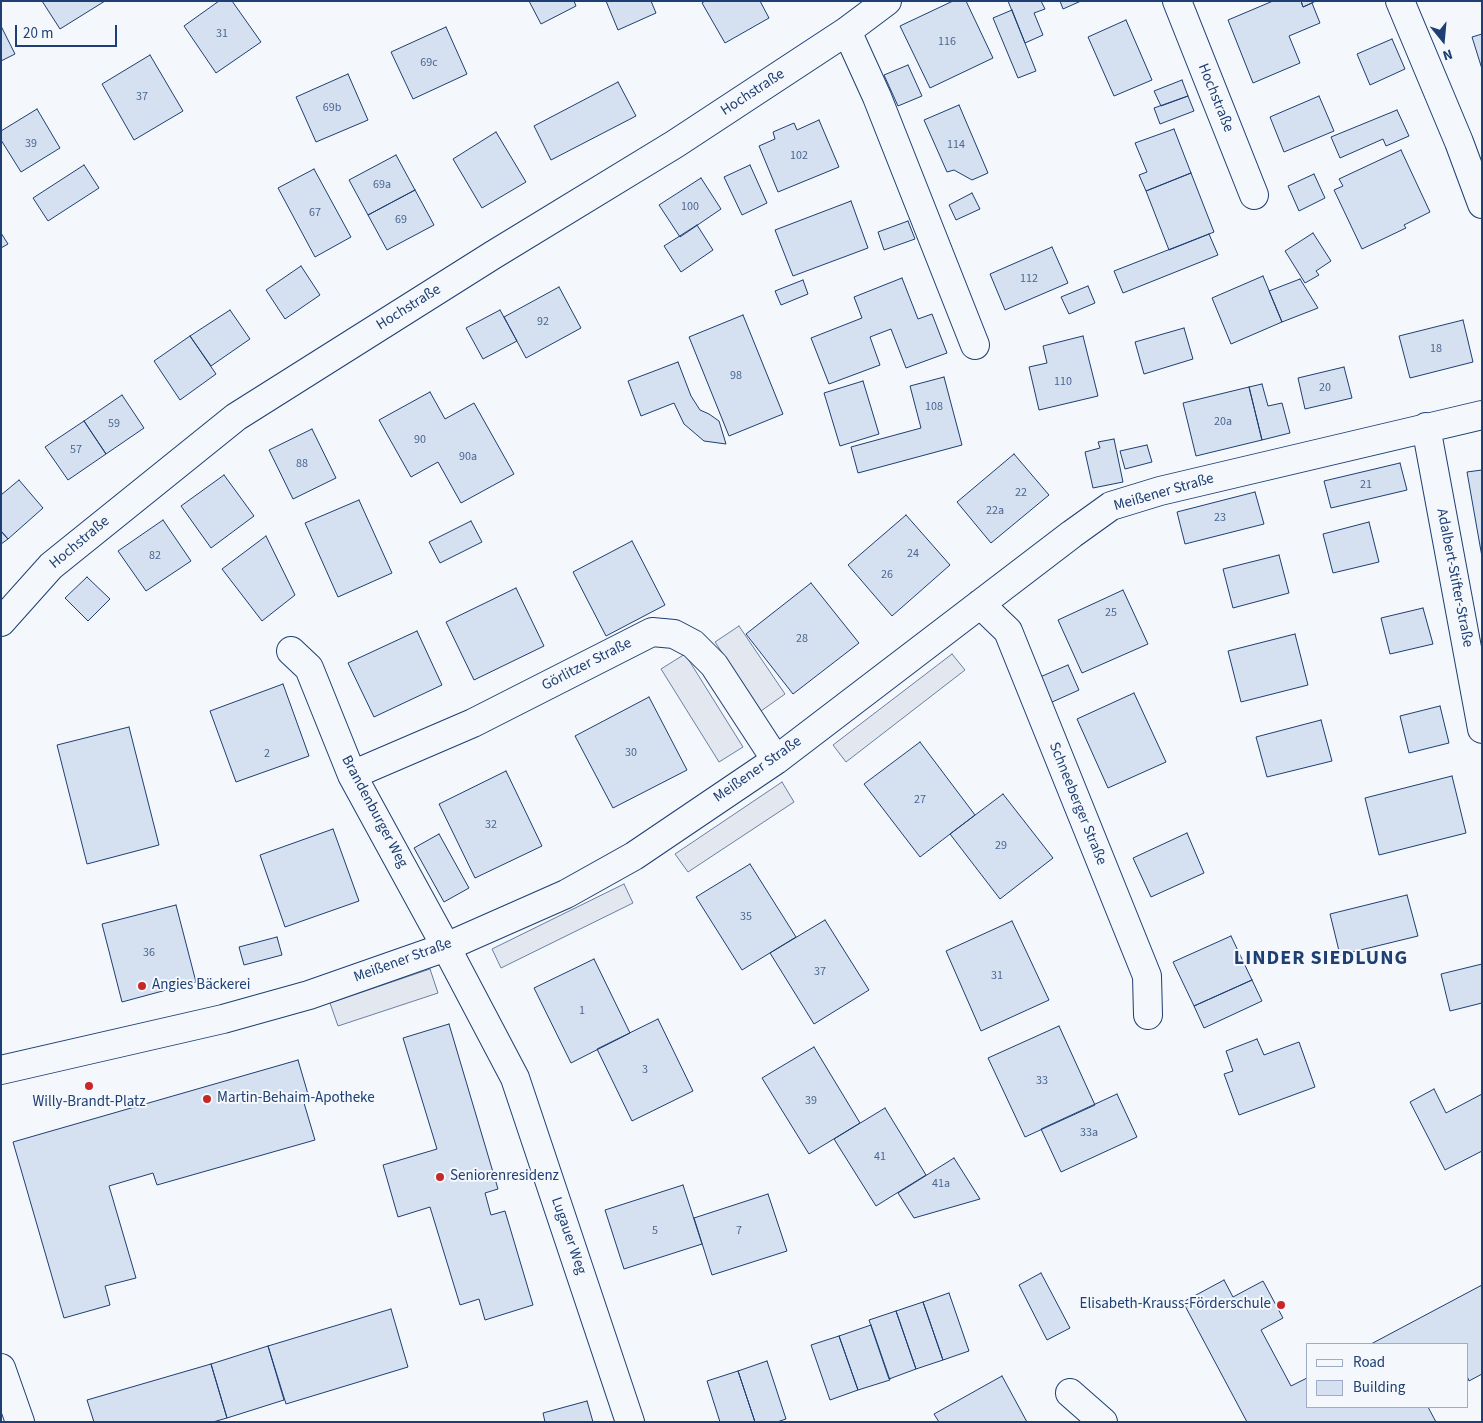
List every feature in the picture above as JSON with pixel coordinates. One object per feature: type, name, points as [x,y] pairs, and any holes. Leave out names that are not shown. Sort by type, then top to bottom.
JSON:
[{"type":"street","name":"Hochstraße","points":[[1,622],[51,566],[236,417],[494,254],[675,144],[847,31],[886,1]]},
{"type":"street","name":"Hochstraße","points":[[1177,1],[1254,195]]},
{"type":"street","points":[[1400,1],[1459,142],[1482,204]]},
{"type":"street","points":[[847,31],[877,97],[975,345]]},
{"type":"street","name":"Meißener Straße","points":[[1,1070],[223,1019],[309,995],[446,947],[566,894],[634,856],[776,760],[1111,506],[1160,491],[1482,415]]},
{"type":"street","name":"Adalbert-Stifter-Straße","points":[[1426,427],[1482,729]]},
{"type":"street","name":"Schneeberger Straße","points":[[980,604],[1008,631],[1146,976],[1148,1015]]},
{"type":"street","name":"Görlitzer Straße","points":[[352,775],[473,723],[652,632],[674,634],[692,644],[714,665],[776,760]]},
{"type":"street","name":"Brandenburger Weg","points":[[291,651],[309,668],[352,775],[446,947]]},
{"type":"street","name":"Lugauer Weg","points":[[446,947],[515,1078],[630,1422]]},
{"type":"street","points":[[1,1368],[20,1422]]},
{"type":"street","points":[[1070,1393],[1104,1422]]},
{"type":"shaded area","points":[[739,626],[785,694],[761,711],[715,642]]},
{"type":"shaded area","points":[[685,654],[743,747],[719,762],[661,669]]},
{"type":"shaded area","points":[[952,654],[965,670],[846,762],[833,745]]},
{"type":"shaded area","points":[[782,782],[794,802],[688,872],[675,854]]},
{"type":"shaded area","points":[[624,884],[633,903],[501,968],[492,949]]},
{"type":"shaded area","points":[[430,969],[438,993],[338,1026],[330,1003]]},
{"type":"building","points":[[42,1],[105,1],[60,29]]},
{"type":"building","points":[[219,1],[232,1],[261,42],[216,73],[184,26]]},
{"type":"building","points":[[529,1],[574,1],[576,6],[541,24]]},
{"type":"building","points":[[606,1],[651,1],[656,13],[618,30]]},
{"type":"building","points":[[705,1],[760,1],[769,18],[725,43],[702,3]]},
{"type":"building","points":[[953,1],[966,1],[993,58],[930,88],[900,26]]},
{"type":"building","points":[[1008,1],[1041,1],[1045,9],[1034,13],[1043,35],[1025,43]]},
{"type":"building","points":[[1060,1],[1081,1],[1063,9]]},
{"type":"building","points":[[1273,1],[1301,1],[1303,7],[1312,3],[1320,23],[1289,36],[1300,63],[1253,83],[1228,20]]},
{"type":"building","points":[[1301,1],[1316,1],[1303,7]]},
{"type":"building","points":[[1012,10],[1036,71],[1018,78],[993,18]]},
{"type":"building","points":[[1126,20],[1152,80],[1114,96],[1088,37]]},
{"type":"building","points":[[1,26],[15,54],[1,61]]},
{"type":"building","points":[[446,27],[467,74],[413,99],[391,52]]},
{"type":"building","points":[[1482,34],[1482,69],[1472,37]]},
{"type":"building","points":[[1392,39],[1405,69],[1370,85],[1357,54]]},
{"type":"building","points":[[150,55],[183,111],[134,140],[102,84]]},
{"type":"building","points":[[908,65],[922,96],[898,106],[884,75]]},
{"type":"building","points":[[348,74],[368,120],[316,142],[296,97]]},
{"type":"building","points":[[1182,80],[1188,96],[1161,106],[1154,91]]},
{"type":"building","points":[[618,82],[636,116],[551,160],[534,126]]},
{"type":"building","points":[[1188,96],[1194,111],[1160,124],[1154,108]]},
{"type":"building","points":[[1319,96],[1334,131],[1284,152],[1270,117]]},
{"type":"building","points":[[959,105],[988,173],[972,180],[954,170],[947,172],[924,120]]},
{"type":"building","points":[[37,109],[60,148],[21,172],[1,140],[1,131]]},
{"type":"building","points":[[1397,110],[1409,136],[1386,146],[1383,139],[1340,158],[1331,137]]},
{"type":"building","points":[[819,120],[839,167],[778,192],[759,146],[775,139],[773,132],[794,123],[797,130]]},
{"type":"building","points":[[1174,129],[1191,173],[1146,191],[1139,175],[1147,172],[1135,143]]},
{"type":"building","points":[[496,132],[526,182],[482,208],[453,159]]},
{"type":"building","points":[[1401,150],[1430,212],[1404,225],[1406,228],[1362,249],[1334,190],[1343,186],[1339,179]]},
{"type":"building","points":[[396,155],[415,190],[368,215],[349,180]]},
{"type":"building","points":[[84,165],[99,188],[48,221],[33,198]]},
{"type":"building","points":[[750,165],[767,203],[742,215],[724,177]]},
{"type":"building","points":[[314,169],[351,237],[315,257],[278,188]]},
{"type":"building","points":[[1191,173],[1214,232],[1169,250],[1146,191]]},
{"type":"building","points":[[1314,174],[1325,198],[1299,211],[1288,186]]},
{"type":"building","points":[[701,178],[721,209],[680,237],[659,205]]},
{"type":"building","points":[[415,190],[434,225],[387,250],[368,215]]},
{"type":"building","points":[[972,193],[980,209],[956,220],[949,205]]},
{"type":"building","points":[[851,201],[868,248],[793,276],[775,230]]},
{"type":"building","points":[[908,221],[915,239],[884,250],[878,232]]},
{"type":"building","points":[[697,225],[713,250],[681,272],[664,246]]},
{"type":"building","points":[[1,233],[8,244],[1,248]]},
{"type":"building","points":[[1313,233],[1331,261],[1316,271],[1319,275],[1305,283],[1285,251]]},
{"type":"building","points":[[1209,234],[1218,255],[1123,293],[1114,271]]},
{"type":"building","points":[[1052,247],[1068,283],[1005,310],[990,274]]},
{"type":"building","points":[[301,266],[320,295],[285,319],[266,290]]},
{"type":"building","points":[[1263,276],[1282,322],[1231,344],[1212,298]]},
{"type":"building","points":[[902,278],[918,319],[932,314],[947,353],[906,368],[891,329],[870,337],[880,365],[829,384],[811,338],[862,318],[854,297]]},
{"type":"building","points":[[1300,279],[1318,308],[1282,322],[1269,291]]},
{"type":"building","points":[[803,280],[808,294],[781,305],[775,291]]},
{"type":"building","points":[[1088,286],[1095,303],[1069,314],[1061,297]]},
{"type":"building","points":[[559,287],[581,328],[526,358],[504,317]]},
{"type":"building","points":[[230,310],[250,339],[211,366],[190,336]]},
{"type":"building","points":[[500,310],[517,341],[483,359],[466,328]]},
{"type":"building","points":[[743,315],[783,414],[729,436],[689,337]]},
{"type":"building","points":[[1463,320],[1473,362],[1410,378],[1399,336]]},
{"type":"building","points":[[1184,328],[1193,359],[1144,374],[1135,342]]},
{"type":"building","points":[[190,336],[216,374],[180,400],[154,361]]},
{"type":"building","points":[[1083,336],[1098,396],[1039,410],[1029,367],[1047,363],[1043,346]]},
{"type":"building","points":[[678,362],[691,396],[700,410],[719,421],[726,444],[704,441],[684,424],[674,403],[641,416],[628,381]]},
{"type":"building","points":[[1344,367],[1352,398],[1305,409],[1298,378]]},
{"type":"building","points":[[944,377],[962,445],[858,473],[851,447],[921,428],[910,386]]},
{"type":"building","points":[[863,381],[879,434],[840,446],[824,393]]},
{"type":"building","points":[[1262,384],[1268,406],[1282,403],[1290,433],[1262,440],[1249,387]]},
{"type":"building","points":[[1249,387],[1262,440],[1196,456],[1183,403]]},
{"type":"building","points":[[430,392],[445,419],[474,403],[514,474],[461,503],[438,462],[411,477],[379,420]]},
{"type":"building","points":[[122,395],[144,428],[106,454],[84,421]]},
{"type":"building","points":[[84,421],[106,454],[68,480],[45,447]]},
{"type":"building","points":[[312,429],[336,478],[293,499],[269,450]]},
{"type":"building","points":[[1114,439],[1123,482],[1093,488],[1085,452],[1100,448],[1098,442]]},
{"type":"building","points":[[1147,445],[1152,462],[1125,469],[1120,451]]},
{"type":"building","points":[[1014,454],[1049,495],[991,543],[957,502]]},
{"type":"building","points":[[1400,463],[1407,490],[1331,508],[1324,481]]},
{"type":"building","points":[[1482,470],[1482,557],[1467,472]]},
{"type":"building","points":[[224,475],[254,516],[211,548],[181,506]]},
{"type":"building","points":[[19,480],[43,508],[8,539],[1,531],[1,495]]},
{"type":"building","points":[[1255,492],[1264,524],[1185,544],[1177,512]]},
{"type":"building","points":[[359,500],[392,573],[338,597],[305,523]]},
{"type":"building","points":[[906,515],[950,565],[892,616],[848,565]]},
{"type":"building","points":[[163,520],[191,561],[146,591],[118,551]]},
{"type":"building","points":[[471,521],[482,542],[440,563],[429,542]]},
{"type":"building","points":[[1369,522],[1379,562],[1333,573],[1323,534]]},
{"type":"building","points":[[1,531],[8,539],[1,544]]},
{"type":"building","points":[[266,536],[295,595],[262,621],[222,569]]},
{"type":"building","points":[[632,541],[665,605],[606,636],[573,572]]},
{"type":"building","points":[[1279,555],[1289,593],[1233,608],[1223,569]]},
{"type":"building","points":[[87,577],[110,599],[88,621],[65,598]]},
{"type":"building","points":[[811,583],[859,643],[793,694],[746,634]]},
{"type":"building","points":[[516,588],[544,646],[474,680],[446,622]]},
{"type":"building","points":[[1123,590],[1148,644],[1082,673],[1058,620]]},
{"type":"building","points":[[1423,608],[1433,644],[1390,654],[1381,618]]},
{"type":"building","points":[[417,631],[442,685],[374,717],[348,663]]},
{"type":"building","points":[[1295,634],[1308,685],[1241,702],[1228,651]]},
{"type":"building","points":[[1068,665],[1079,690],[1050,703],[1040,677]]},
{"type":"building","points":[[283,684],[309,756],[236,782],[210,711]]},
{"type":"building","points":[[1134,693],[1166,762],[1108,788],[1077,719]]},
{"type":"building","points":[[649,697],[687,770],[613,808],[575,736]]},
{"type":"building","points":[[1440,706],[1449,743],[1409,753],[1400,716]]},
{"type":"building","points":[[1321,720],[1332,761],[1267,777],[1256,737]]},
{"type":"building","points":[[129,727],[159,845],[87,864],[57,745]]},
{"type":"building","points":[[920,742],[975,815],[920,857],[864,784]]},
{"type":"building","points":[[506,771],[542,846],[475,878],[439,804]]},
{"type":"building","points":[[1452,776],[1466,833],[1379,855],[1365,798]]},
{"type":"building","points":[[1003,794],[1053,858],[1000,899],[950,834]]},
{"type":"building","points":[[333,829],[359,901],[285,927],[260,855]]},
{"type":"building","points":[[1187,833],[1204,873],[1151,897],[1133,858]]},
{"type":"building","points":[[439,834],[469,888],[444,902],[414,848]]},
{"type":"building","points":[[750,864],[796,937],[742,970],[696,897]]},
{"type":"building","points":[[1407,895],[1418,936],[1340,955],[1330,914]]},
{"type":"building","points":[[176,905],[196,982],[122,1002],[102,924]]},
{"type":"building","points":[[825,920],[869,990],[814,1024],[770,953]]},
{"type":"building","points":[[1012,921],[1049,1000],[981,1031],[946,951]]},
{"type":"building","points":[[1231,936],[1252,980],[1194,1006],[1173,962]]},
{"type":"building","points":[[277,937],[282,955],[244,965],[239,947]]},
{"type":"building","points":[[594,959],[630,1033],[571,1063],[534,988]]},
{"type":"building","points":[[1482,964],[1482,1003],[1450,1011],[1441,974]]},
{"type":"building","points":[[1252,980],[1262,1001],[1204,1028],[1194,1006]]},
{"type":"building","points":[[658,1019],[693,1091],[632,1121],[597,1049]]},
{"type":"building","name":"Seniorenresidenz","points":[[449,1024],[498,1189],[485,1193],[491,1215],[505,1211],[533,1305],[485,1320],[479,1299],[460,1305],[430,1207],[398,1217],[383,1165],[437,1149],[403,1038]]},
{"type":"building","points":[[1059,1026],[1095,1105],[1025,1137],[988,1058]]},
{"type":"building","points":[[1257,1039],[1264,1055],[1299,1042],[1315,1087],[1239,1115],[1224,1074],[1233,1071],[1226,1051]]},
{"type":"building","points":[[814,1047],[860,1123],[809,1154],[762,1078]]},
{"type":"building","points":[[298,1060],[310,1101],[304,1103],[315,1140],[157,1185],[153,1173],[109,1186],[136,1278],[105,1286],[110,1305],[64,1318],[13,1142]]},
{"type":"building","points":[[1434,1089],[1446,1113],[1482,1094],[1482,1151],[1445,1170],[1410,1102]]},
{"type":"building","points":[[1117,1094],[1137,1137],[1061,1172],[1041,1129]]},
{"type":"building","points":[[885,1108],[926,1175],[876,1206],[834,1139]]},
{"type":"building","points":[[954,1158],[980,1199],[914,1218],[898,1193]]},
{"type":"building","points":[[683,1185],[702,1244],[624,1269],[605,1210]]},
{"type":"building","points":[[768,1194],[787,1251],[712,1275],[694,1218]]},
{"type":"building","points":[[1041,1273],[1070,1328],[1047,1340],[1019,1285]]},
{"type":"building","points":[[1224,1280],[1233,1297],[1263,1281],[1283,1318],[1261,1330],[1291,1386],[1306,1378],[1306,1408],[1429,1408],[1436,1422],[1247,1422],[1183,1302]]},
{"type":"building","points":[[1482,1285],[1482,1374],[1469,1381],[1468,1343],[1373,1343]]},
{"type":"building","points":[[949,1293],[969,1351],[943,1360],[923,1302]]},
{"type":"building","points":[[923,1302],[943,1360],[916,1369],[896,1311]]},
{"type":"building","points":[[391,1309],[408,1367],[286,1404],[268,1346]]},
{"type":"building","points":[[896,1311],[916,1369],[889,1379],[869,1320]]},
{"type":"building","points":[[871,1325],[890,1380],[858,1390],[839,1336]]},
{"type":"building","points":[[839,1336],[858,1390],[830,1400],[811,1345]]},
{"type":"building","points":[[268,1346],[284,1400],[227,1418],[211,1364]]},
{"type":"building","points":[[767,1361],[786,1419],[777,1422],[755,1422],[738,1371]]},
{"type":"building","points":[[211,1364],[227,1418],[213,1422],[94,1422],[87,1400]]},
{"type":"building","points":[[738,1371],[755,1422],[720,1422],[707,1381]]},
{"type":"building","points":[[1002,1376],[1027,1422],[939,1422],[934,1414]]},
{"type":"building","points":[[587,1401],[593,1422],[545,1422],[543,1413]]},
{"type":"place","name":"Angies Bäckerei","points":[[142,986]]},
{"type":"place","name":"Willy-Brandt-Platz","points":[[89,1086]]},
{"type":"place","name":"Martin-Behaim-Apotheke","points":[[207,1099]]},
{"type":"place","name":"Seniorenresidenz","points":[[440,1177]]},
{"type":"place","name":"Elisabeth-Krauss-Förderschule","points":[[1281,1305]]},
{"type":"district","name":"LINDER SIEDLUNG","points":[[1321,960]]}]
